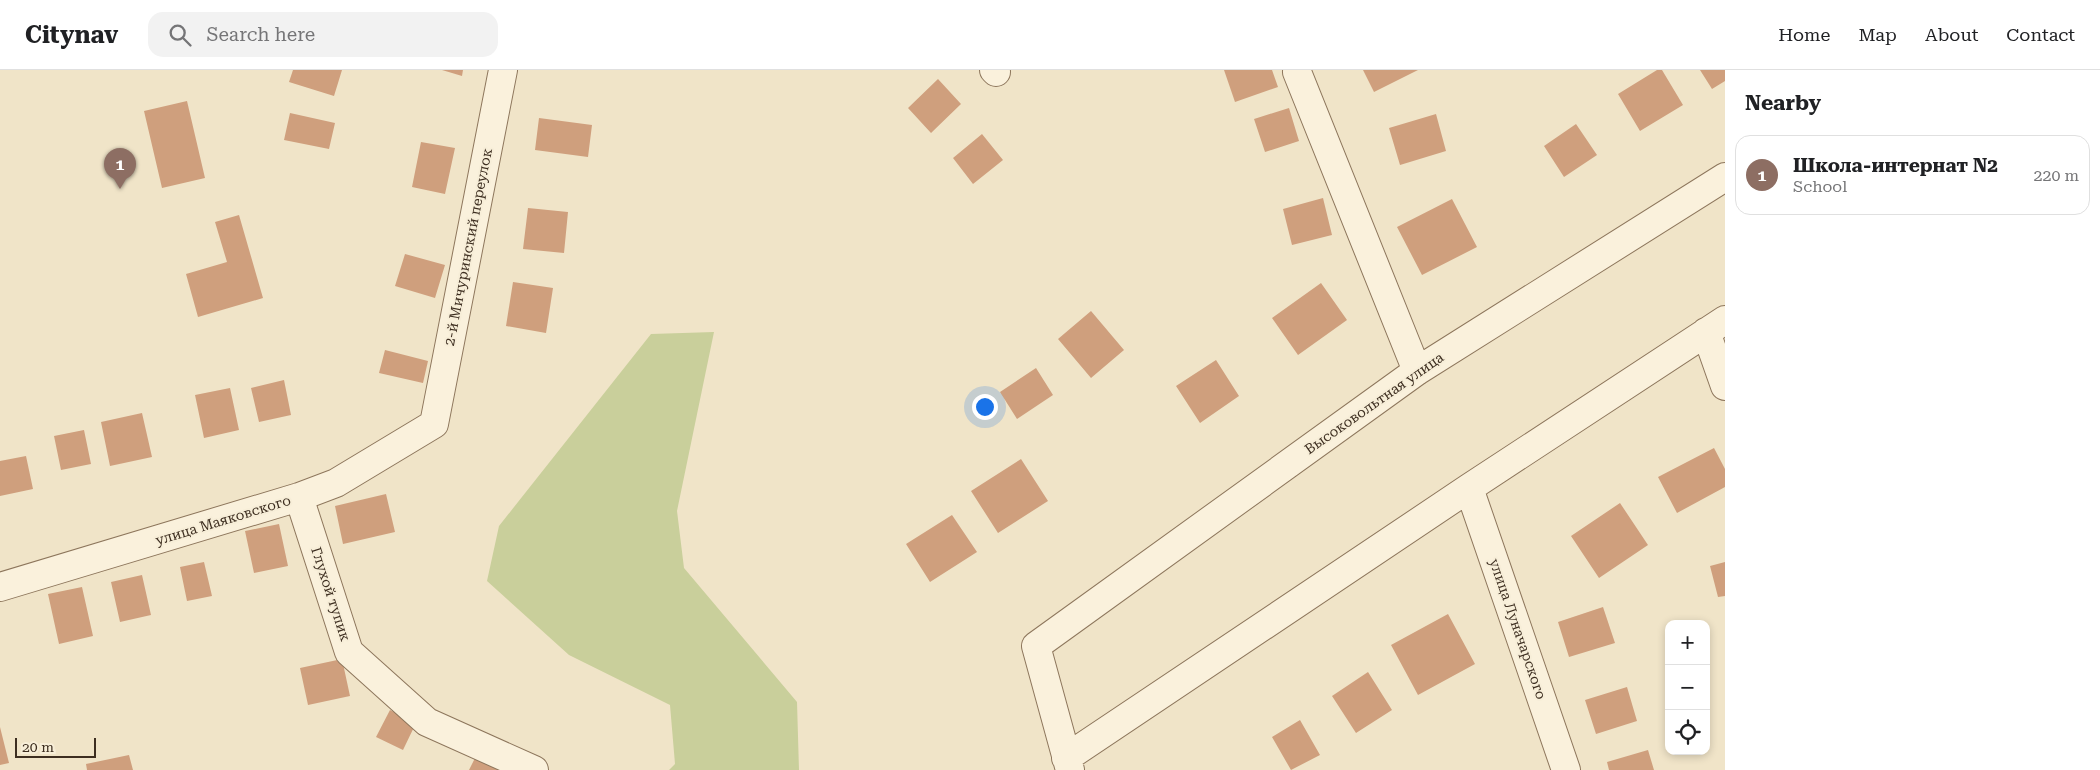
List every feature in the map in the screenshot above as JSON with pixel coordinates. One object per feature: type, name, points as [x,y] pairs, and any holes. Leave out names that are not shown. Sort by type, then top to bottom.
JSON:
[{"type":"street","name":"2-й Мичуринский переулок","points":[[434,424],[503,70]]},
{"type":"street","points":[[1297,72],[1416,371]]},
{"type":"street","name":"Высоковольтная улица","points":[[1068,764],[1036,646],[1416,371],[1725,177]]},
{"type":"street","points":[[1068,764],[1469,488],[1716,326],[1725,386]]},
{"type":"street","name":"улица Маяковского","points":[[0,587],[299,497],[336,483],[434,424]]},
{"type":"street","name":"улица Луначарского","points":[[1469,488],[1566,770]]},
{"type":"street","name":"Глухой тупик","points":[[299,497],[349,652],[427,722],[534,770]]},
{"type":"green space","points":[[714,332],[677,511],[684,568],[797,702],[799,770],[669,770],[675,764],[670,705],[569,655],[487,581],[499,526],[651,334]]},
{"type":"building","points":[[293,70],[342,70],[334,96],[289,82]]},
{"type":"building","points":[[442,70],[463,70],[462,76]]},
{"type":"building","points":[[1224,70],[1272,70],[1278,87],[1235,102]]},
{"type":"building","points":[[1363,70],[1418,70],[1374,92]]},
{"type":"building","points":[[1657,70],[1662,70],[1683,105],[1640,131],[1618,94]]},
{"type":"building","points":[[1700,70],[1725,70],[1725,81],[1712,89]]},
{"type":"building","points":[[938,79],[961,104],[931,133],[908,108]]},
{"type":"building","points":[[187,101],[205,178],[162,188],[144,111]]},
{"type":"building","points":[[1289,108],[1299,141],[1265,152],[1254,119]]},
{"type":"building","points":[[290,113],[335,123],[329,149],[284,140]]},
{"type":"building","points":[[1436,114],[1446,151],[1400,165],[1389,128]]},
{"type":"building","points":[[539,118],[592,125],[588,157],[535,150]]},
{"type":"building","points":[[1576,124],[1597,155],[1564,177],[1544,146]]},
{"type":"building","points":[[982,134],[1003,160],[973,184],[953,158]]},
{"type":"building","points":[[421,142],[455,148],[445,194],[412,187]]},
{"type":"building","points":[[1323,198],[1332,235],[1292,245],[1283,209]]},
{"type":"building","points":[[1452,199],[1477,247],[1422,275],[1397,227]]},
{"type":"building","points":[[528,208],[568,212],[564,253],[523,249]]},
{"type":"building","points":[[239,215],[263,298],[198,317],[186,274],[227,262],[215,222]]},
{"type":"building","points":[[405,254],[445,265],[435,298],[395,286]]},
{"type":"building","points":[[513,282],[553,288],[546,333],[506,326]]},
{"type":"building","points":[[1321,283],[1347,320],[1298,355],[1272,318]]},
{"type":"building","points":[[1091,311],[1124,350],[1091,378],[1058,339]]},
{"type":"building","points":[[385,350],[428,361],[423,383],[379,373]]},
{"type":"building","points":[[1216,360],[1239,396],[1200,423],[1176,386]]},
{"type":"building","points":[[1036,368],[1053,395],[1017,419],[1000,392]]},
{"type":"building","points":[[284,380],[291,415],[259,422],[251,388]]},
{"type":"building","points":[[230,388],[239,430],[204,438],[195,395]]},
{"type":"building","points":[[142,413],[152,457],[110,466],[101,422]]},
{"type":"building","points":[[84,430],[91,464],[61,470],[54,436]]},
{"type":"building","points":[[1714,448],[1725,469],[1725,487],[1677,513],[1658,477]]},
{"type":"building","points":[[26,456],[33,489],[0,496],[0,461]]},
{"type":"building","points":[[1021,459],[1048,501],[998,533],[971,491]]},
{"type":"building","points":[[386,494],[395,532],[343,544],[335,506]]},
{"type":"building","points":[[1620,503],[1648,545],[1599,578],[1571,536]]},
{"type":"building","points":[[952,515],[977,552],[930,582],[906,544]]},
{"type":"building","points":[[279,524],[288,566],[254,573],[245,531]]},
{"type":"building","points":[[204,562],[212,596],[187,601],[180,567]]},
{"type":"building","points":[[1725,562],[1725,596],[1718,597],[1710,566]]},
{"type":"building","points":[[142,575],[151,615],[120,622],[111,582]]},
{"type":"building","points":[[82,587],[93,636],[59,644],[48,594]]},
{"type":"building","points":[[1603,607],[1615,643],[1569,657],[1558,622]]},
{"type":"building","points":[[1448,614],[1475,664],[1418,695],[1391,645]]},
{"type":"building","points":[[342,659],[350,696],[308,705],[300,668]]},
{"type":"building","points":[[1368,672],[1392,710],[1356,733],[1332,696]]},
{"type":"building","points":[[1627,687],[1637,721],[1596,734],[1585,700]]},
{"type":"building","points":[[390,710],[416,723],[403,750],[376,737]]},
{"type":"building","points":[[1300,720],[1320,755],[1291,770],[1272,737]]},
{"type":"building","points":[[0,727],[9,763],[0,765]]},
{"type":"building","points":[[1648,750],[1654,770],[1609,770],[1607,762]]},
{"type":"building","points":[[477,754],[501,770],[469,770]]},
{"type":"building","points":[[129,755],[133,770],[87,770],[86,764]]},
{"type":"place","name":"Школа-интернат N2","points":[[120,189]]}]
